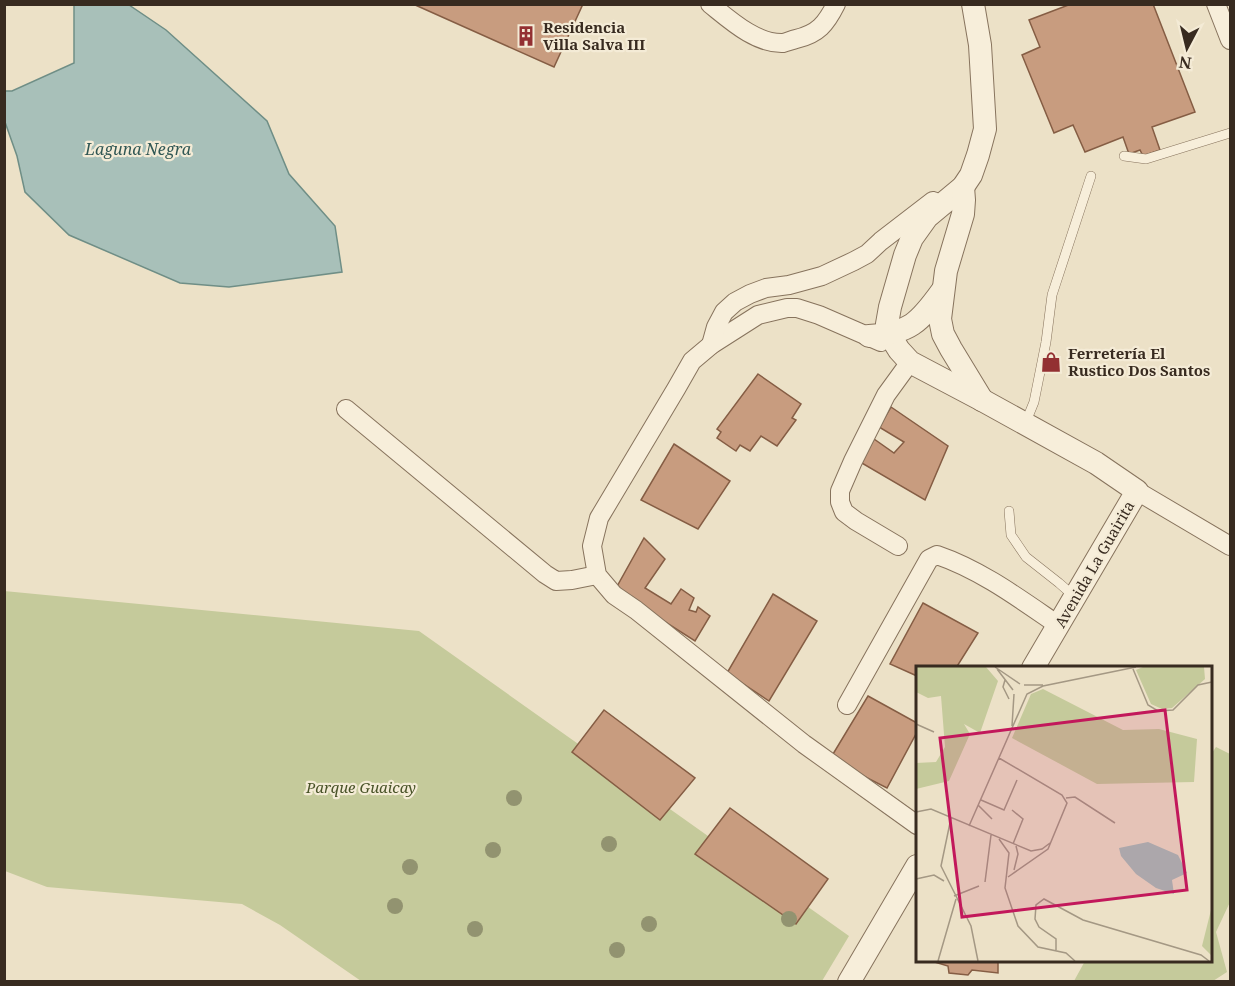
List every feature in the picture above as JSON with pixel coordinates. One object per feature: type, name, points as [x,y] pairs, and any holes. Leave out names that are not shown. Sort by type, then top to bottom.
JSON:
[{"type":"street","points":[[710,4],[742,30],[767,41],[783,43],[818,31],[829,18],[836,4]]},
{"type":"street","name":"Avenida La Guairita","points":[[974,4],[980,45],[986,129],[971,174],[963,187],[927,217],[912,238],[905,255],[887,324],[879,335],[908,360],[1096,463],[1137,491],[1034,666]]},
{"type":"street","points":[[1216,4],[1230,40]]},
{"type":"street","points":[[711,345],[716,327],[724,312],[735,302],[766,288],[789,285],[822,276],[854,261],[867,254],[930,202],[963,187]]},
{"type":"street","name":"Avenida La Guairita","points":[[963,187],[963,214],[946,271],[940,319],[943,334],[982,400]]},
{"type":"street","points":[[916,824],[804,744],[614,595],[597,575],[592,546],[599,518],[692,361],[711,345],[758,315],[787,308],[797,308],[879,335],[911,326],[921,318],[943,289]]},
{"type":"street","points":[[898,546],[844,512],[840,502],[840,491],[886,395],[908,360]]},
{"type":"street","points":[[346,409],[545,574],[556,581],[597,575]]},
{"type":"street","points":[[1137,491],[1230,546]]},
{"type":"street","points":[[848,705],[929,559],[937,555],[957,562],[1058,625]]},
{"type":"street","points":[[849,981],[916,868]]},
{"type":"lane","points":[[1124,156],[1146,159],[1230,133]]},
{"type":"lane","points":[[1025,424],[1034,402],[1046,342],[1052,295],[1091,176]]},
{"type":"lane","points":[[1009,511],[1011,535],[1026,557],[1074,597]]},
{"type":"green space","name":"Parque Guaicay","points":[[4,591],[419,631],[849,936],[822,981],[361,981],[280,925],[242,904],[47,887],[5,871]]},
{"type":"green space","points":[[1216,747],[1230,754],[1230,902],[1216,932],[1227,972],[1213,981],[1074,981],[1084,962],[1211,962],[1211,754]]},
{"type":"water","name":"Laguna Negra","points":[[74,5],[129,5],[166,30],[267,121],[289,174],[335,226],[342,272],[229,287],[180,283],[69,235],[25,192],[17,156],[5,122],[5,91],[12,91],[74,63]]},
{"type":"building","name":"Residencia Villa Salva III","points":[[413,4],[583,4],[554,67]]},
{"type":"building","points":[[1071,4],[1153,4],[1195,112],[1152,127],[1160,150],[1143,156],[1140,150],[1129,154],[1123,137],[1085,152],[1073,125],[1054,133],[1022,55],[1040,47],[1029,20]]},
{"type":"building","points":[[758,374],[801,404],[792,418],[796,420],[777,446],[761,436],[750,451],[740,445],[736,451],[717,438],[721,432],[717,429]]},
{"type":"building","points":[[891,407],[948,446],[925,500],[860,462],[874,439],[894,453],[904,442],[879,427]]},
{"type":"building","points":[[674,444],[730,481],[698,529],[641,500]]},
{"type":"building","points":[[644,538],[665,559],[645,588],[671,604],[681,589],[694,598],[689,610],[696,612],[698,607],[710,616],[695,641],[615,590]]},
{"type":"building","points":[[773,594],[817,621],[769,701],[727,673]]},
{"type":"building","points":[[923,603],[978,633],[957,666],[916,666],[916,676],[890,664]]},
{"type":"building","points":[[868,696],[916,722],[916,734],[887,788],[830,759]]},
{"type":"building","points":[[604,710],[695,778],[660,820],[572,752]]},
{"type":"building","points":[[730,808],[828,879],[796,924],[695,854]]},
{"type":"building","points":[[935,962],[998,962],[998,973],[972,970],[968,975],[949,973],[948,966]]},
{"type":"place","name":"Residencia Villa Salva III","points":[[526,36]]},
{"type":"place","name":"Ferretería El Rustico Dos Santos","points":[[1051,362]]}]
